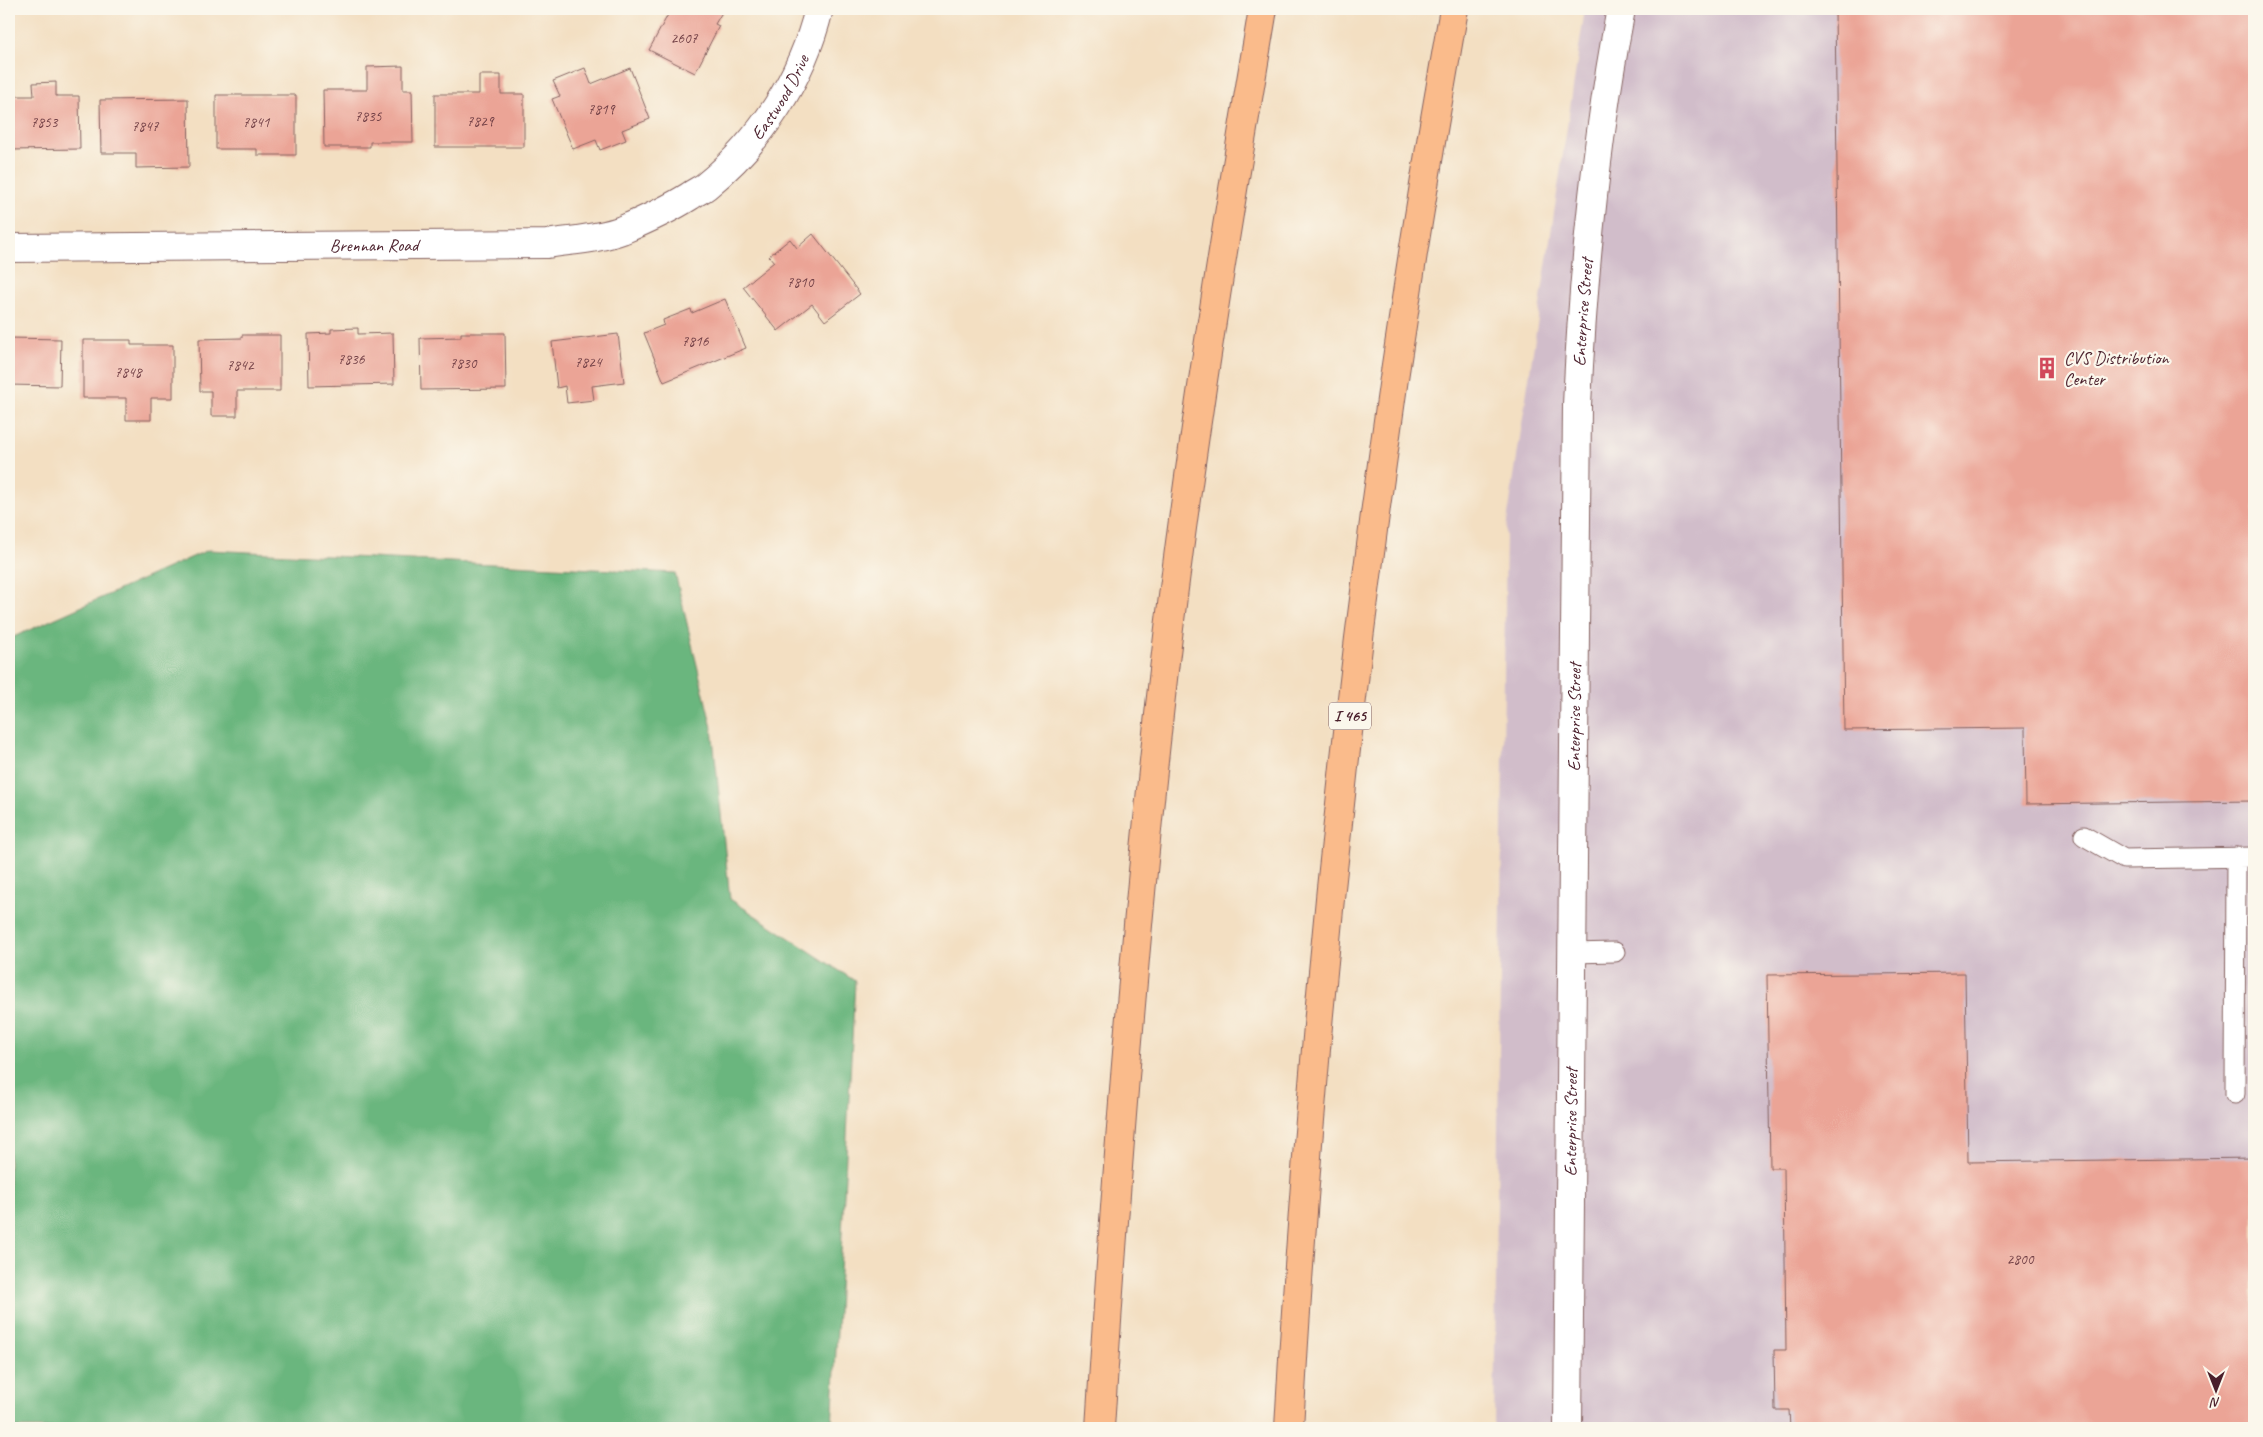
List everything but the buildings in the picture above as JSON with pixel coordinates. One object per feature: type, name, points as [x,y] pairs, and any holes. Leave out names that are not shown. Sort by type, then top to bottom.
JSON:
[{"type":"highway","points":[[1100,1428],[1118,1153],[1147,828],[1165,668],[1207,360],[1262,9]]},
{"type":"highway","name":"I 465","points":[[1289,1428],[1299,1250],[1334,850],[1379,479],[1430,145],[1454,9]]},
{"type":"street","name":"Eastwood Drive","points":[[720,172],[735,160],[782,102],[806,49],[818,9]]},
{"type":"street","name":"Enterprise Street","points":[[1568,1428],[1579,367],[1592,205],[1606,96],[1621,9]]},
{"type":"street","name":"Brennan Road","points":[[9,248],[547,244],[603,235],[657,216],[705,187],[720,172]]},
{"type":"lane","points":[[2084,836],[2124,859],[2245,857],[2235,1094]]},
{"type":"lane","points":[[1572,953],[1615,952]]},
{"type":"shaded area","points":[[1585,9],[2254,9],[2254,1428],[1494,1428],[1506,529]]},
{"type":"green space","points":[[208,550],[675,573],[712,728],[730,899],[855,981],[832,1428],[9,1428],[9,639]]},
{"type":"place","name":"CVS Distribution Center","points":[[2047,368]]}]
